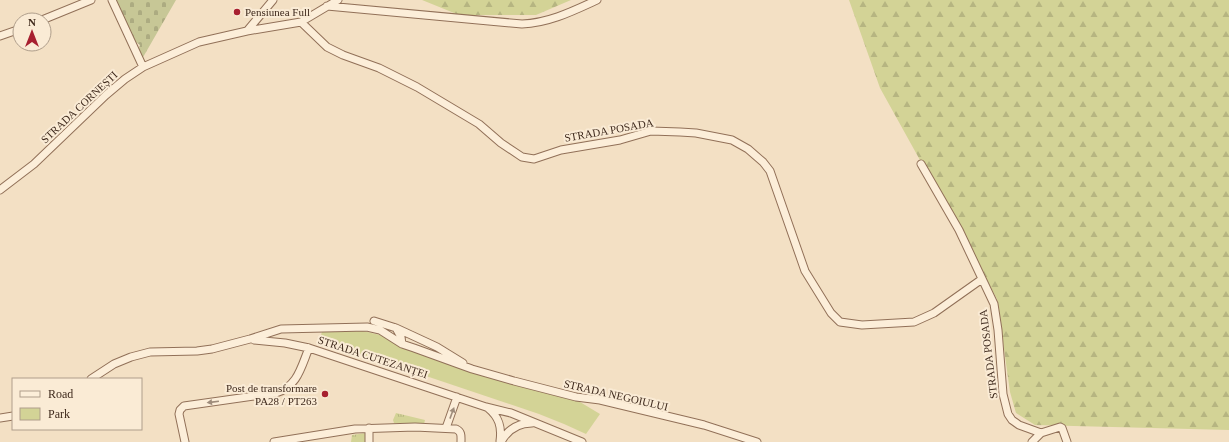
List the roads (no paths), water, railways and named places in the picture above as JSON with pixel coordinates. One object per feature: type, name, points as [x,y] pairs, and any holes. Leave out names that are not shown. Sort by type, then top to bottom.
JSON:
[{"type":"street","points":[[52,16],[91,0]]},
{"type":"street","points":[[112,0],[143,67]]},
{"type":"street","points":[[247,31],[273,0]]},
{"type":"street","name":"STRADA CORNEȘTI","points":[[0,190],[34,164],[106,95],[125,79],[143,67],[199,42],[247,31],[301,22],[338,0]]},
{"type":"street","points":[[327,6],[522,24],[537,23],[549,20],[597,0]]},
{"type":"street","name":"STRADA POSADA","points":[[301,22],[327,47],[343,55],[379,68],[417,87],[479,124],[501,143],[522,157],[534,159],[561,150],[620,140],[651,131],[696,133],[732,140],[748,149],[763,162],[770,171],[805,271],[831,313],[840,322],[862,325],[914,322],[934,313],[982,279]]},
{"type":"street","points":[[0,36],[12,32]]},
{"type":"street","name":"STRADA POSADA","points":[[921,164],[959,230],[994,304],[998,330],[1003,394],[1008,414],[1012,420],[1019,425],[1041,433]]},
{"type":"street","name":"STRADA NEGOIULUI","points":[[374,321],[396,328],[438,347],[471,369]]},
{"type":"street","name":"STRADA NEGOIULUI","points":[[93,378],[114,364],[131,357],[150,352],[197,351],[212,349],[281,329],[367,327],[380,330],[402,344],[471,369],[514,382],[564,394],[600,400],[704,425],[757,442]]},
{"type":"street","points":[[396,328],[402,344]]},
{"type":"street","name":"STRADA CUTEZANȚEI","points":[[250,339],[309,348],[510,414],[582,442]]},
{"type":"street","points":[[185,442],[179,414],[180,410],[184,406],[283,391],[290,386],[296,378],[309,348]]},
{"type":"street","points":[[446,428],[457,397],[476,400],[511,411],[530,419],[536,424]]},
{"type":"street","name":"STRADA CUTEZANȚEI","points":[[486,407],[495,414],[500,424]]},
{"type":"street","points":[[503,414],[510,414],[516,419],[512,428],[501,442],[500,424],[503,414]]},
{"type":"street","points":[[0,418],[12,416]]},
{"type":"street","name":"STRADA CUTEZANȚEI","points":[[512,428],[523,423],[536,424]]},
{"type":"street","points":[[500,424],[505,430],[512,428]]},
{"type":"street","points":[[274,442],[355,429],[414,427],[460,430],[460,442]]},
{"type":"street","points":[[1032,442],[1041,433],[1060,427],[1062,428],[1067,442]]},
{"type":"street","points":[[369,428],[369,442]]},
{"type":"place","name":"Pensiunea Full","points":[[237,12]]},
{"type":"place","name":"Post de transformare PA28 / PT263","points":[[325,394]]}]
